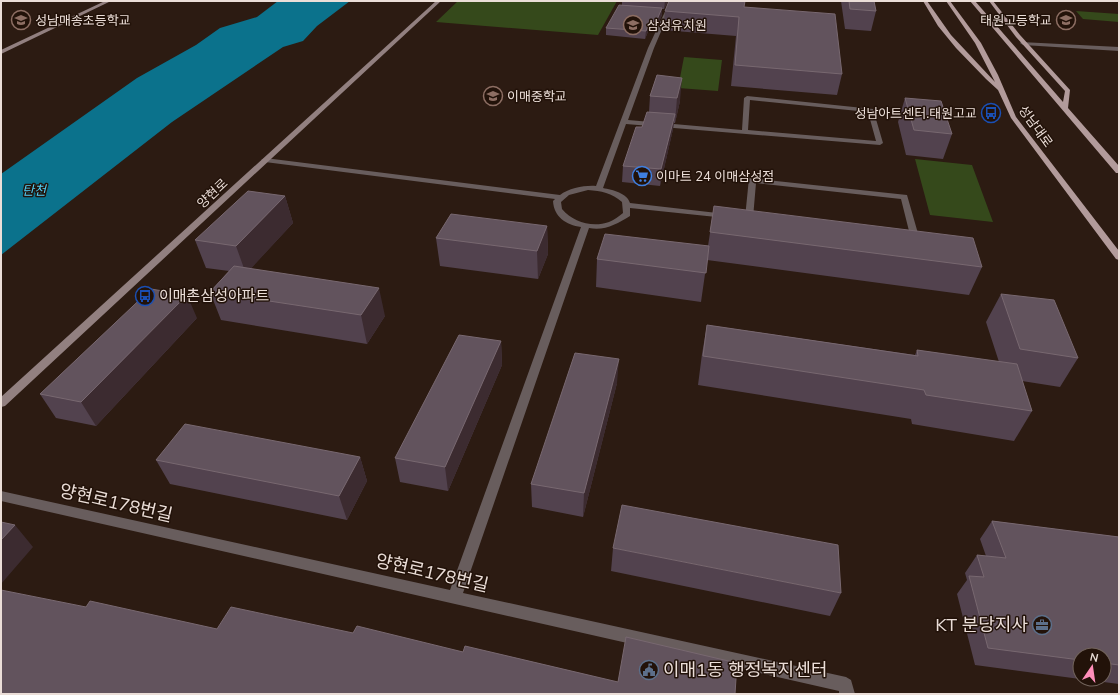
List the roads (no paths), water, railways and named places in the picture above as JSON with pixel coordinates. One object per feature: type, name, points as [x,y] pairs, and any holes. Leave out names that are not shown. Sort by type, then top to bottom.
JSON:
[{"type":"main road","points":[[1,52],[109,1]]},
{"type":"main road","name":"양현로","points":[[1,403],[439,1]]},
{"type":"main road","points":[[925,1],[936,18],[970,61],[1001,91]]},
{"type":"main road","name":"성남대로","points":[[948,1],[978,43],[995,75],[1013,117],[1119,257]]},
{"type":"main road","points":[[972,1],[1119,171]]},
{"type":"main road","points":[[990,1],[1004,21],[1023,43],[1068,91],[1065,107]]},
{"type":"street","points":[[599,189],[651,48],[672,1]]},
{"type":"street","points":[[658,13],[666,13]]},
{"type":"street","points":[[1023,43],[1119,49]]},
{"type":"street","points":[[624,122],[880,143],[870,110],[747,98],[745,131]]},
{"type":"street","points":[[265,160],[561,197]]},
{"type":"street","points":[[627,204],[745,218],[752,180],[896,196],[904,197],[916,237],[900,236]]},
{"type":"street","points":[[599,189],[620,195],[626,201],[627,214],[621,220],[611,224],[586,226],[570,222],[559,215],[556,209],[556,203],[561,197],[577,190],[599,189]]},
{"type":"street","points":[[454,598],[586,226]]},
{"type":"street","name":"양현로178번길","points":[[1,496],[846,685],[846,694]]},
{"type":"water","name":"탄천","points":[[278,1],[350,1],[317,26],[303,41],[283,47],[172,122],[1,255],[1,174],[137,78],[196,45],[220,28],[257,17]]},
{"type":"place","name":"성남매송초등학교","points":[[21,20]]},
{"type":"place","name":"태원고등학교","points":[[1066,20]]},
{"type":"place","name":"삼성유치원","points":[[633,25]]},
{"type":"place","name":"이매중학교","points":[[493,96]]},
{"type":"place","name":"성남아트센터.태원고교","points":[[991,113]]},
{"type":"place","name":"이마트 24 이매삼성점","points":[[642,176]]},
{"type":"place","name":"이매촌삼성아파트","points":[[145,296]]},
{"type":"place","name":"KT 분당지사","points":[[1042,625]]},
{"type":"place","name":"이매1동 행정복지센터","points":[[649,670]]}]
